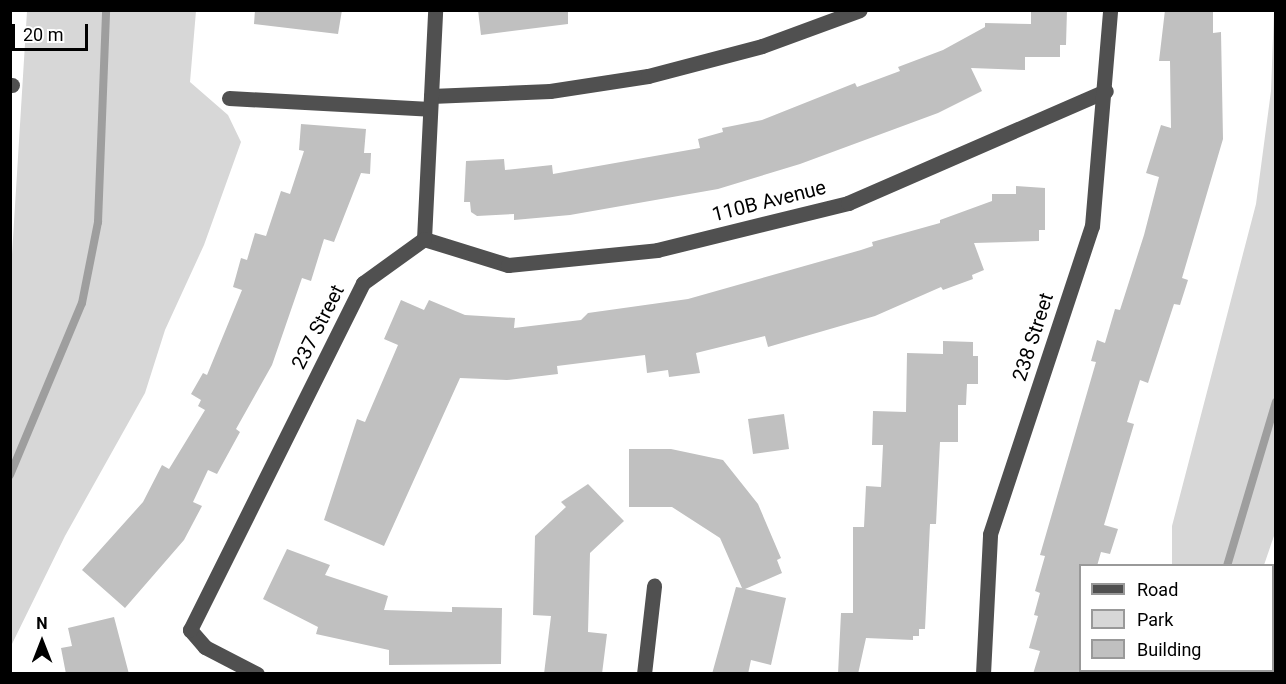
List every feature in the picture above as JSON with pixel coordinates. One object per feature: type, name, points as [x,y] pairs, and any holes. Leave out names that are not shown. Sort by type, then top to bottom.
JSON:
[{"type":"street","points":[[424,239],[435,10]]},
{"type":"street","points":[[229,98],[431,103],[550,91],[648,76],[762,46],[860,10]]},
{"type":"street","name":"238 Street","points":[[983,674],[990,534],[1092,226],[1106,91],[1110,10]]},
{"type":"street","name":"110B Avenue","points":[[424,239],[508,265],[657,250],[848,203],[1106,91]]},
{"type":"street","name":"237 Street","points":[[256,674],[206,647],[190,630],[363,283],[424,239]]},
{"type":"street","points":[[644,674],[654,586]]},
{"type":"green space","points":[[27,11],[196,11],[190,82],[228,115],[241,142],[204,245],[165,330],[145,393],[65,536],[11,646],[10,287]]},
{"type":"green space","points":[[1274,11],[1275,533],[1264,564],[1172,564],[1172,526],[1256,204],[1271,91]]},
{"type":"building","points":[[255,10],[342,10],[338,34],[254,24]]},
{"type":"building","points":[[478,10],[568,10],[568,24],[481,35]]},
{"type":"building","points":[[1031,10],[1067,10],[1066,45],[1060,45],[1060,57],[1025,57],[1025,70],[971,68],[982,91],[938,113],[800,164],[718,189],[570,215],[514,220],[514,214],[477,216],[471,212],[470,202],[464,202],[466,161],[504,159],[505,170],[552,165],[553,174],[700,148],[698,139],[723,132],[722,128],[762,120],[855,83],[857,87],[900,71],[898,67],[943,50],[985,27],[985,23],[1031,24]]},
{"type":"building","points":[[1165,10],[1213,10],[1213,33],[1221,32],[1223,139],[1182,278],[1188,280],[1180,305],[1174,304],[1148,383],[1140,380],[1127,422],[1134,424],[1104,525],[1118,529],[1110,554],[1101,552],[1098,564],[1079,564],[1080,674],[1033,674],[1040,651],[1029,648],[1038,616],[1034,615],[1040,593],[1035,591],[1045,556],[1040,555],[1096,362],[1091,361],[1097,340],[1105,343],[1115,309],[1120,310],[1144,235],[1159,177],[1146,173],[1161,125],[1171,128],[1170,61],[1159,61]]},
{"type":"building","points":[[301,124],[366,129],[364,153],[371,153],[370,174],[361,173],[334,242],[324,239],[311,281],[302,278],[272,365],[236,429],[240,432],[217,474],[208,470],[193,502],[202,506],[184,540],[125,608],[82,570],[143,502],[162,465],[169,469],[205,410],[198,406],[201,400],[191,394],[203,373],[207,375],[242,290],[233,287],[241,258],[247,260],[255,233],[266,236],[281,191],[290,194],[304,151],[299,150]]},
{"type":"building","points":[[1016,186],[1045,188],[1045,230],[1039,230],[1039,241],[974,243],[984,270],[972,275],[973,279],[943,290],[941,287],[875,316],[768,347],[765,336],[696,353],[700,373],[669,377],[668,370],[647,373],[645,355],[557,366],[558,374],[507,380],[460,378],[384,546],[324,520],[357,419],[365,422],[398,345],[384,339],[401,300],[424,310],[429,300],[465,315],[515,318],[514,328],[581,320],[588,313],[688,299],[861,250],[873,246],[872,242],[940,223],[940,220],[992,201],[992,194],[1016,194]]},
{"type":"building","points":[[943,341],[973,342],[973,356],[978,356],[978,384],[967,384],[966,405],[958,405],[958,442],[940,442],[936,524],[930,524],[925,629],[919,629],[919,636],[913,636],[913,640],[866,638],[858,674],[838,674],[841,613],[853,613],[853,527],[864,527],[866,486],[881,487],[883,445],[872,445],[873,411],[906,412],[907,353],[943,354]]},
{"type":"building","points":[[784,414],[789,449],[753,454],[748,419]]},
{"type":"building","points":[[629,449],[671,449],[723,460],[758,504],[781,558],[777,560],[782,573],[745,589],[786,598],[771,665],[751,660],[748,674],[712,674],[736,587],[742,588],[720,538],[672,507],[629,507]]},
{"type":"building","points":[[588,484],[624,521],[590,553],[588,632],[607,634],[602,674],[544,674],[551,616],[533,615],[535,536],[566,507],[561,502]]},
{"type":"building","points":[[287,549],[330,565],[325,575],[388,596],[384,610],[452,612],[452,607],[502,608],[501,664],[389,665],[389,650],[316,634],[318,627],[263,599]]},
{"type":"building","points":[[114,617],[129,674],[66,674],[61,648],[72,646],[68,628]]},
{"type":"waterway","points":[[10,475],[82,303],[98,222],[106,10]]},
{"type":"waterway","points":[[1228,564],[1276,402]]}]
